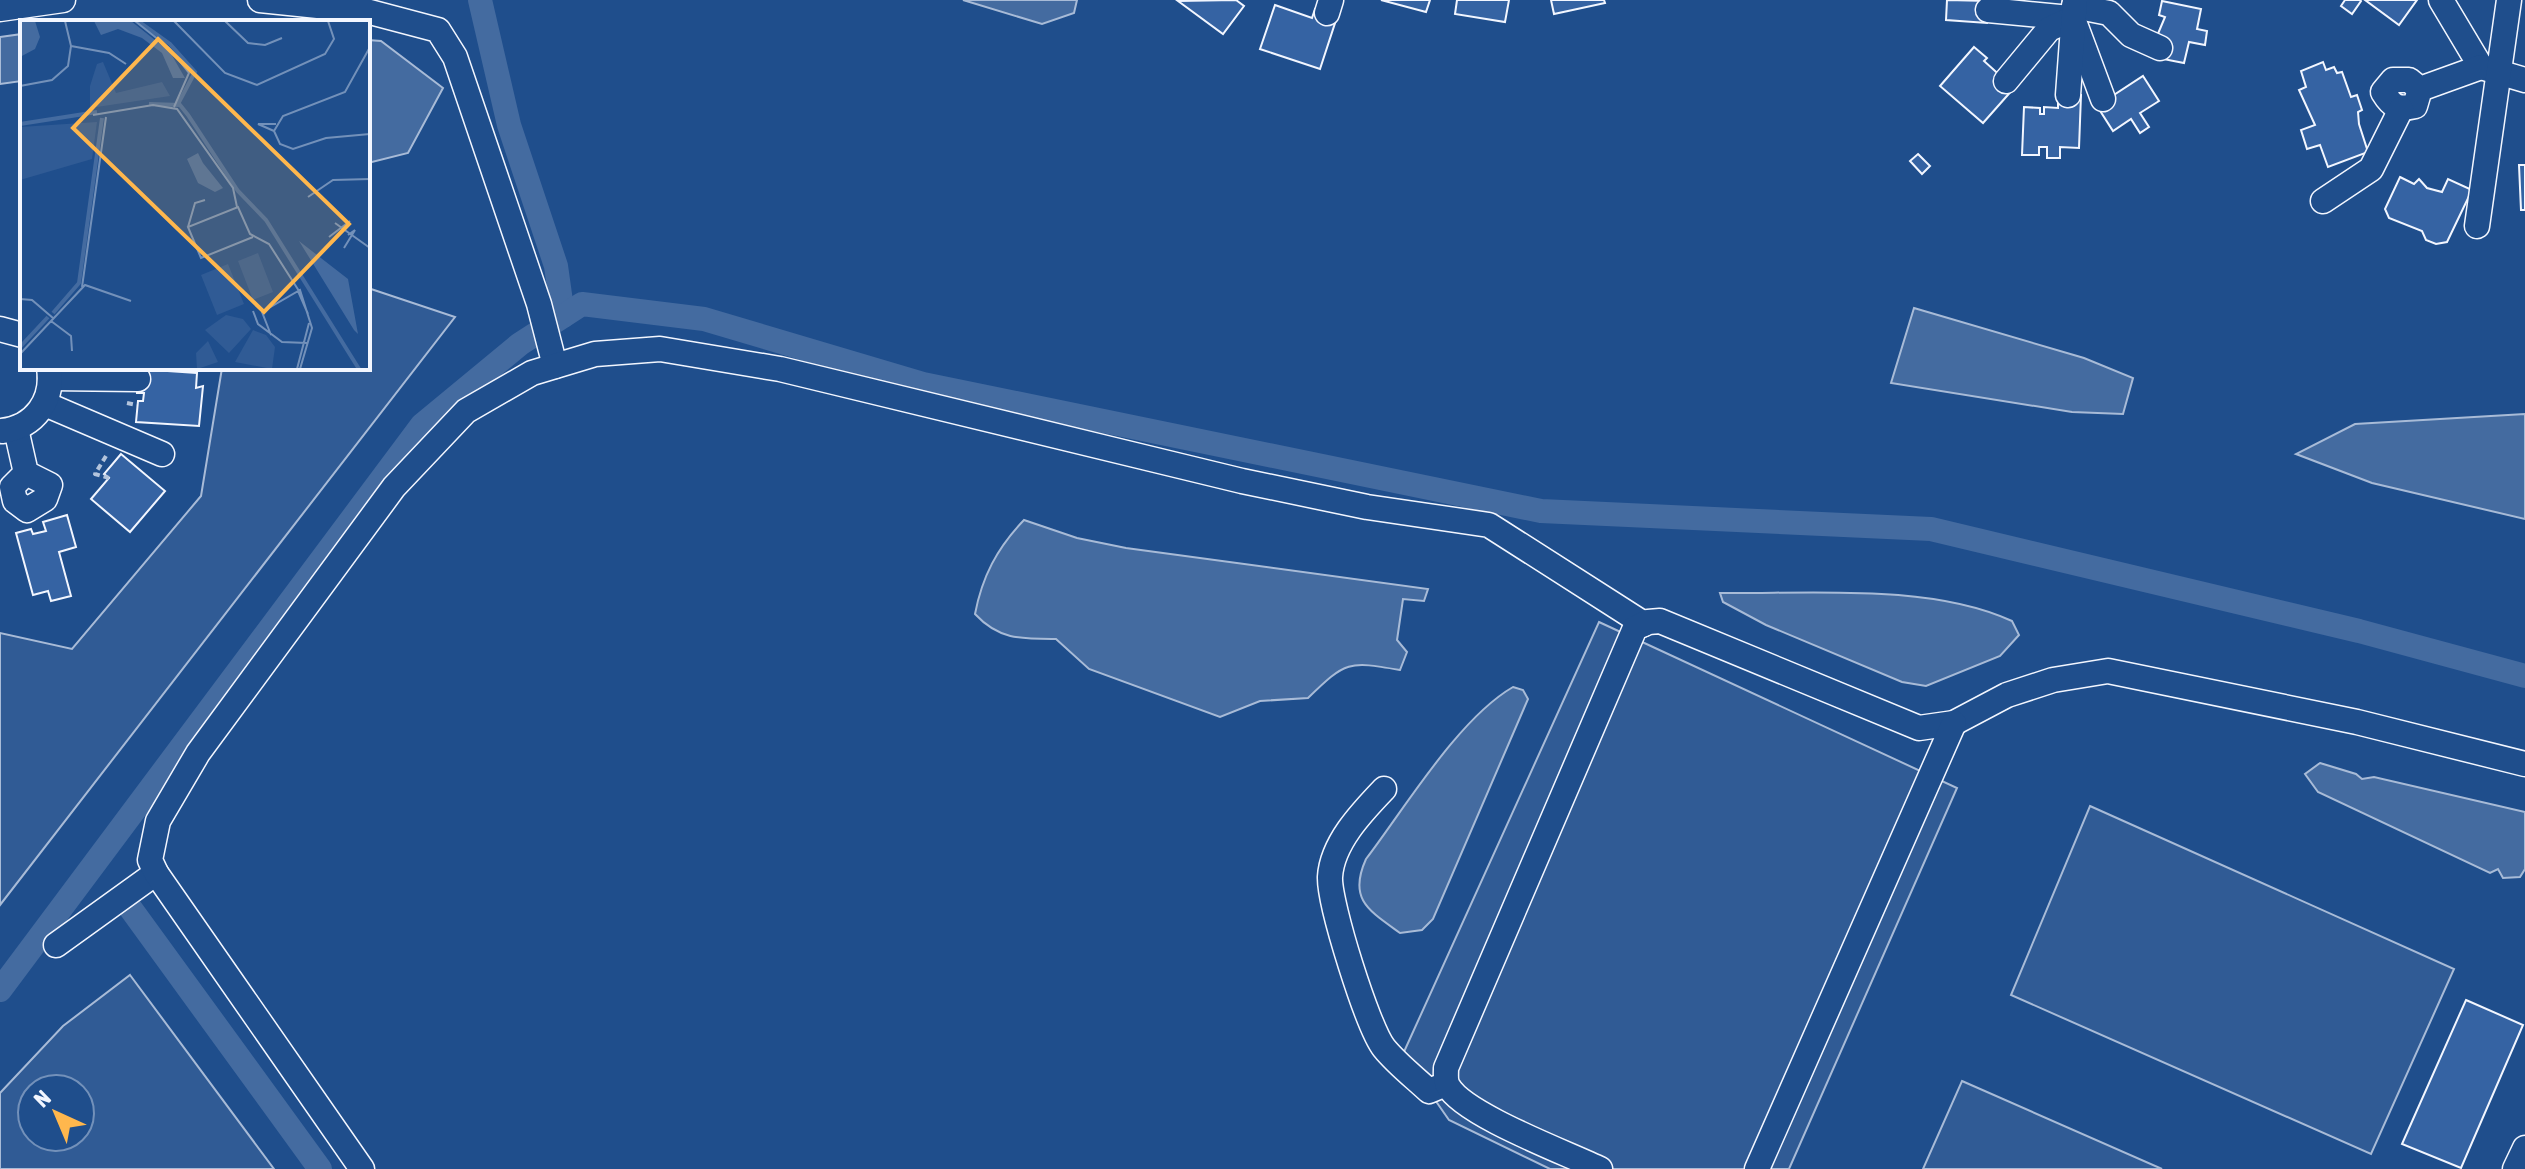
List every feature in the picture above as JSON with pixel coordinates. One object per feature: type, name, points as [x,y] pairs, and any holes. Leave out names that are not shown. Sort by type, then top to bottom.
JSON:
[{"type":"street","points":[[0,9],[63,0]]},
{"type":"street","points":[[260,0],[366,11],[438,30],[455,57],[539,304],[555,365]]},
{"type":"street","points":[[2441,0],[2488,69]]},
{"type":"street","points":[[2477,226],[2488,69],[2509,0]]},
{"type":"street","points":[[2006,81],[2049,29],[2074,8]]},
{"type":"street","points":[[2068,95],[2074,8]]},
{"type":"street","points":[[2074,8],[2103,99]]},
{"type":"street","points":[[1988,10],[2074,8],[2109,13],[2131,35],[2160,48]]},
{"type":"street","points":[[2323,201],[2345,172],[2371,169],[2401,109],[2390,105],[2383,92],[2393,80],[2409,80],[2420,89],[2488,69],[2525,80]]},
{"type":"street","points":[[0,329],[20,334]]},
{"type":"street","points":[[362,1169],[156,873],[150,860],[158,821],[198,753],[394,487],[466,411],[532,373],[595,354],[660,349],[780,369],[1242,481],[1367,507],[1489,525],[1644,624]]},
{"type":"street","points":[[26,473],[8,430],[37,414],[45,404],[49,373],[138,379]]},
{"type":"street","points":[[45,404],[162,454]]},
{"type":"street","points":[[1600,1169],[1481,1114],[1457,1097],[1446,1084],[1446,1068],[1635,628],[1644,624],[1660,621],[1919,728],[1954,723],[2007,695],[2053,680],[2108,671],[2357,722],[2525,764]]},
{"type":"street","points":[[1757,1169],[1954,723]]},
{"type":"street","points":[[1384,789],[1356,818],[1338,853],[1330,878],[1347,955],[1382,1046],[1429,1091],[1446,1084]]},
{"type":"street","points":[[56,945],[156,873]]},
{"type":"street","points":[[2515,1169],[2525,1148]]},
{"type":"path","points":[[109,478],[95,474],[118,437]]},
{"type":"shaded area","points":[[963,0],[1077,0],[1074,13],[1042,24]]},
{"type":"shaded area","points":[[20,34],[20,81],[0,84],[0,37]]},
{"type":"shaded area","points":[[370,40],[381,41],[443,88],[408,153],[370,162]]},
{"type":"shaded area","points":[[370,289],[455,317],[0,905],[0,633],[72,649],[201,496],[222,370],[370,370]]},
{"type":"shaded area","points":[[1914,308],[2084,358],[2133,378],[2123,414],[2072,412],[1891,383]]},
{"type":"shaded area","points":[[2525,414],[2525,519],[2372,483],[2296,454],[2355,424]]},
{"type":"shaded area","points":[[1024,520],[1077,538],[1126,548],[1428,589],[1424,601],[1403,599],[1397,640],[1407,652],[1400,670],[1369,665],[1349,667],[1331,677],[1308,698],[1260,701],[1220,717],[1089,669],[1056,639],[1022,638],[1002,633],[975,614],[992,564]]},
{"type":"shaded area","points":[[1720,593],[1869,593],[1944,601],[1980,609],[2012,621],[2019,635],[2000,656],[1926,686],[1902,682],[1766,625],[1723,602]]},
{"type":"shaded area","points":[[1599,622],[1957,788],[1789,1169],[1550,1169],[1449,1120],[1403,1054]]},
{"type":"shaded area","points":[[1513,687],[1523,690],[1528,699],[1433,919],[1422,930],[1400,933],[1370,910],[1360,894],[1359,884],[1366,859],[1453,742],[1492,701]]},
{"type":"shaded area","points":[[2320,763],[2356,774],[2362,779],[2374,777],[2525,812],[2525,869],[2520,877],[2503,878],[2498,869],[2490,873],[2318,792],[2305,774]]},
{"type":"shaded area","points":[[2090,806],[2454,969],[2371,1154],[2011,995]]},
{"type":"shaded area","points":[[130,975],[274,1169],[0,1169],[0,1093],[16,1076],[16,1153],[96,1153],[96,1073],[19,1073],[63,1026]]},
{"type":"shaded area","points":[[1962,1081],[2162,1169],[1923,1169]]},
{"type":"building","points":[[1236,0],[1244,6],[1223,34],[1178,1]]},
{"type":"building","points":[[1381,0],[1430,0],[1426,12]]},
{"type":"building","points":[[1457,0],[1509,0],[1505,22],[1455,14]]},
{"type":"building","points":[[1551,0],[1604,0],[1605,3],[1554,14]]},
{"type":"building","points":[[1947,0],[1989,1],[1987,23],[1946,20]]},
{"type":"building","points":[[2345,0],[2361,1],[2352,14],[2341,6]]},
{"type":"building","points":[[2365,0],[2417,0],[2399,25]]},
{"type":"building","points":[[2162,1],[2201,9],[2197,29],[2207,31],[2205,45],[2189,42],[2184,63],[2158,58],[2157,36],[2165,17],[2159,15]]},
{"type":"building","points":[[1275,5],[1312,18],[1315,9],[1337,17],[1320,69],[1260,49]]},
{"type":"building","points":[[1974,47],[1987,58],[1984,61],[2014,88],[1983,123],[1940,86]]},
{"type":"building","points":[[2323,62],[2326,70],[2334,67],[2337,73],[2342,72],[2351,97],[2357,95],[2362,110],[2358,112],[2359,124],[2368,152],[2328,167],[2320,145],[2307,149],[2301,130],[2315,125],[2299,90],[2306,87],[2301,71]]},
{"type":"building","points":[[2143,76],[2159,101],[2140,113],[2149,127],[2140,133],[2131,119],[2113,131],[2097,106]]},
{"type":"building","points":[[2058,94],[2081,95],[2079,148],[2060,147],[2060,158],[2047,158],[2047,147],[2039,147],[2039,155],[2022,155],[2024,107],[2040,108],[2040,114],[2044,114],[2044,107],[2058,108]]},
{"type":"building","points":[[1918,154],[1930,166],[1922,174],[1910,161]]},
{"type":"building","points":[[2519,165],[2525,165],[2525,210],[2521,210]]},
{"type":"building","points":[[2400,177],[2414,184],[2419,179],[2427,188],[2442,192],[2448,179],[2472,190],[2447,242],[2436,244],[2426,240],[2422,231],[2389,218],[2385,209]]},
{"type":"building","points":[[138,370],[197,373],[196,388],[203,386],[199,426],[136,422],[138,401],[143,401],[144,393],[137,393]]},
{"type":"building","points":[[121,454],[165,491],[130,532],[91,499],[109,478],[104,474]]},
{"type":"building","points":[[67,515],[76,547],[59,552],[71,596],[51,601],[48,591],[33,595],[16,533],[31,529],[33,534],[46,531],[43,522]]},
{"type":"building","points":[[2466,1000],[2523,1025],[2461,1168],[2402,1144]]},
{"type":"waterway","points":[[480,0],[509,125],[556,266],[563,316]]},
{"type":"waterway","points":[[0,990],[422,425],[520,344],[582,304],[704,319],[923,384],[1541,511],[1931,529],[2359,631],[2525,676]]},
{"type":"waterway","points":[[131,909],[320,1169]]}]
